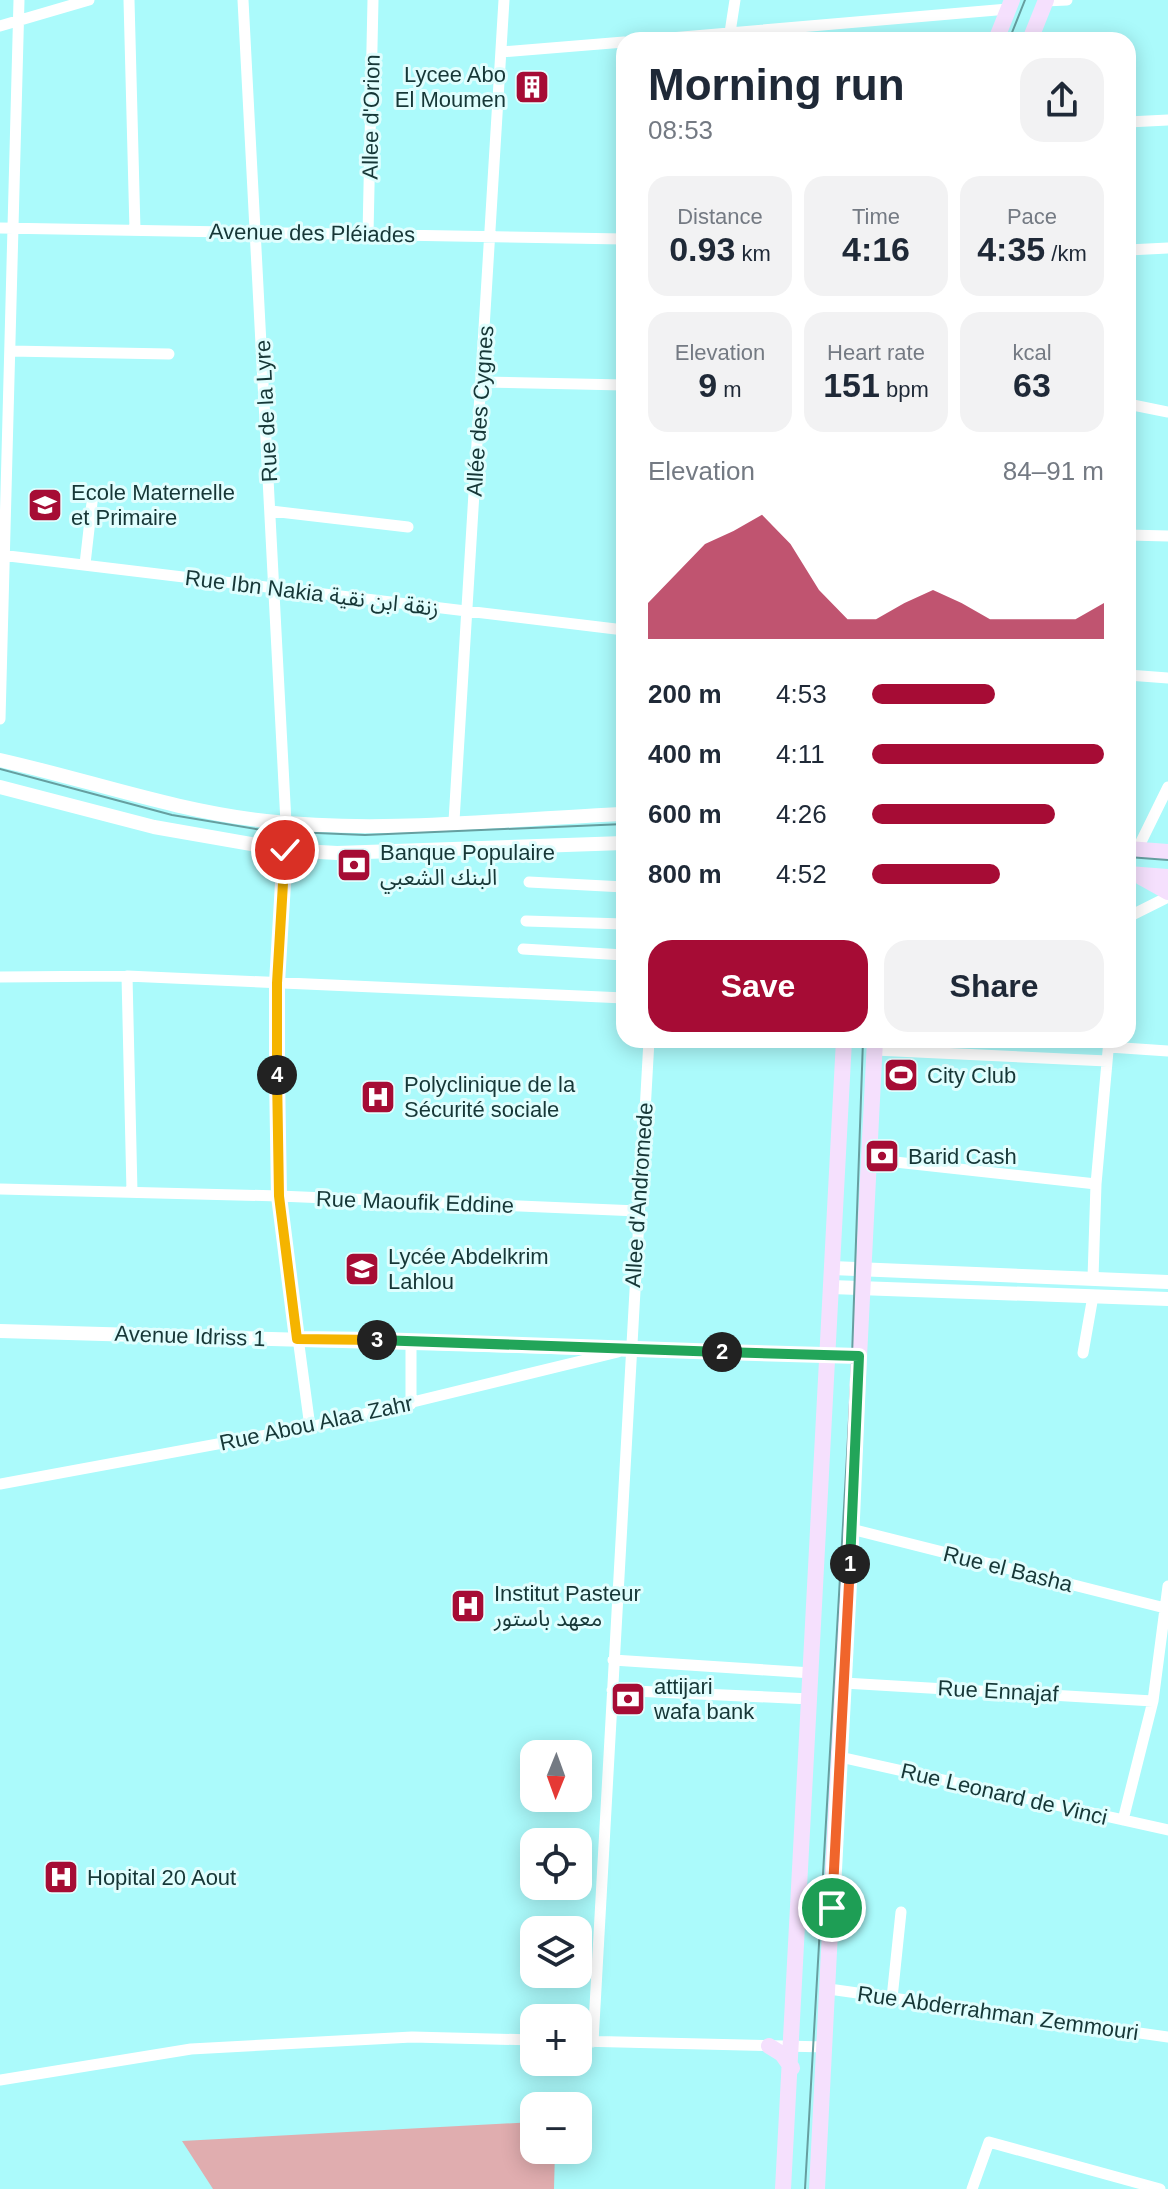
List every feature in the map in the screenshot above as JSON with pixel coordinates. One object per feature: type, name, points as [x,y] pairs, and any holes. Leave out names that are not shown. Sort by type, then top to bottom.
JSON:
[{"type":"main road","points":[[1033,32],[1045,1]]},
{"type":"main road","points":[[999,32],[1010,4]]},
{"type":"main road","points":[[1136,850],[1168,852]]},
{"type":"main road","points":[[1136,874],[1168,877]]},
{"type":"main road","points":[[1136,876],[1168,894]]},
{"type":"main road","points":[[783,2189],[792,2068],[844,1048]]},
{"type":"main road","points":[[817,2189],[875,1048]]},
{"type":"main road","points":[[769,2046],[782,2054],[792,2068]]},
{"type":"street","points":[[0,719],[4,406],[10,351],[19,0]]},
{"type":"street","points":[[0,26],[89,0]]},
{"type":"street","points":[[129,0],[135,230]]},
{"type":"street","name":"Rue de la Lyre","points":[[243,0],[286,823]]},
{"type":"street","name":"Allee d'Orion","points":[[368,234],[373,0]]},
{"type":"street","name":"Allée des Cygnes","points":[[454,821],[504,0]]},
{"type":"street","points":[[731,32],[735,0]]},
{"type":"street","points":[[1045,1],[1067,0]]},
{"type":"street","points":[[768,32],[966,6],[1010,4]]},
{"type":"street","points":[[501,52],[616,43]]},
{"type":"street","points":[[1136,122],[1168,120]]},
{"type":"street","name":"Avenue des Pléiades","points":[[0,228],[616,239]]},
{"type":"street","points":[[1136,250],[1168,248]]},
{"type":"street","points":[[10,351],[169,354]]},
{"type":"street","points":[[482,382],[616,385]]},
{"type":"street","points":[[1136,406],[1168,412]]},
{"type":"street","points":[[85,564],[93,494]]},
{"type":"street","points":[[271,511],[408,527]]},
{"type":"street","points":[[1136,535],[1168,536]]},
{"type":"street","name":"Rue Ibn Nakia زنقة ابن نقية","points":[[2,556],[616,629]]},
{"type":"street","points":[[1136,676],[1168,678]]},
{"type":"street","points":[[0,760],[179,807],[286,823],[349,826],[616,814]]},
{"type":"street","points":[[0,787],[154,827],[285,850],[337,853],[616,843]]},
{"type":"street","points":[[1136,845],[1168,787]]},
{"type":"street","points":[[285,850],[277,983],[279,1196],[310,1427]]},
{"type":"street","points":[[529,882],[616,887]]},
{"type":"street","points":[[1136,912],[1168,894]]},
{"type":"street","points":[[526,921],[616,924]]},
{"type":"street","points":[[523,949],[616,955]]},
{"type":"street","points":[[127,976],[132,1192]]},
{"type":"street","points":[[0,977],[127,976],[616,998]]},
{"type":"street","points":[[1136,1047],[1168,1051]]},
{"type":"street","name":"Allee d'Andromede","points":[[593,2042],[648,1048]]},
{"type":"street","points":[[918,1048],[1107,1061]]},
{"type":"street","points":[[1093,1278],[1096,1184],[1109,1048]]},
{"type":"street","points":[[868,1159],[1096,1184]]},
{"type":"street","name":"Rue Maoufik Eddine","points":[[0,1189],[279,1196],[638,1211]]},
{"type":"street","points":[[832,1268],[1168,1282]]},
{"type":"street","points":[[831,1287],[1168,1299]]},
{"type":"street","points":[[1083,1353],[1093,1296]]},
{"type":"street","name":"Avenue Idriss 1","points":[[0,1331],[859,1356]]},
{"type":"street","points":[[411,1341],[411,1404]]},
{"type":"street","name":"Rue Abou Alaa Zahr","points":[[0,1484],[310,1427],[630,1349]]},
{"type":"street","name":"Rue el Basha","points":[[851,1529],[1165,1608]]},
{"type":"street","points":[[1123,1820],[1153,1701],[1168,1586]]},
{"type":"street","points":[[613,1660],[812,1673]]},
{"type":"street","name":"Rue Ennajaf","points":[[844,1683],[1153,1701]]},
{"type":"street","points":[[612,1690],[811,1699]]},
{"type":"street","name":"Rue Leonard de Vinci","points":[[840,1757],[1168,1830]]},
{"type":"street","points":[[892,1998],[901,1912]]},
{"type":"street","name":"Rue Abderrahman Zemmouri","points":[[829,1989],[1168,2037]]},
{"type":"street","points":[[0,2080],[191,2049],[412,2037],[520,2040]]},
{"type":"street","points":[[593,2042],[826,2047]]},
{"type":"street","points":[[972,2189],[989,2142],[1160,2189]]},
{"type":"shaded area","points":[[520,2123],[520,2164],[555,2164],[554,2189],[213,2189],[182,2141]]},
{"type":"tram line","points":[[1012,32],[1025,0]]},
{"type":"tram line","points":[[0,769],[172,815],[268,831],[365,835],[616,824]]},
{"type":"tram line","points":[[1136,858],[1168,860]]},
{"type":"tram line","points":[[805,2189],[851,1385],[863,1048]]},
{"type":"place","name":"Lycee Abo El Moumen","points":[[532,87]]},
{"type":"place","name":"Ecole Maternelle et Primaire","points":[[45,505]]},
{"type":"place","name":"Banque Populaire البنك الشعبي","points":[[354,865]]},
{"type":"place","name":"City Club","points":[[901,1075]]},
{"type":"place","name":"Polyclinique de la Sécurité sociale","points":[[378,1097]]},
{"type":"place","name":"Barid Cash","points":[[882,1156]]},
{"type":"place","name":"Lycée Abdelkrim Lahlou","points":[[362,1269]]},
{"type":"place","name":"Institut Pasteur معهد باستور","points":[[468,1606]]},
{"type":"place","name":"attijari wafa bank","points":[[628,1699]]},
{"type":"place","name":"Hopital 20 Aout","points":[[61,1877]]},
{"type":"route","points":[[285,850],[277,983],[279,1196],[297,1339],[859,1356],[832,1908]]}]
